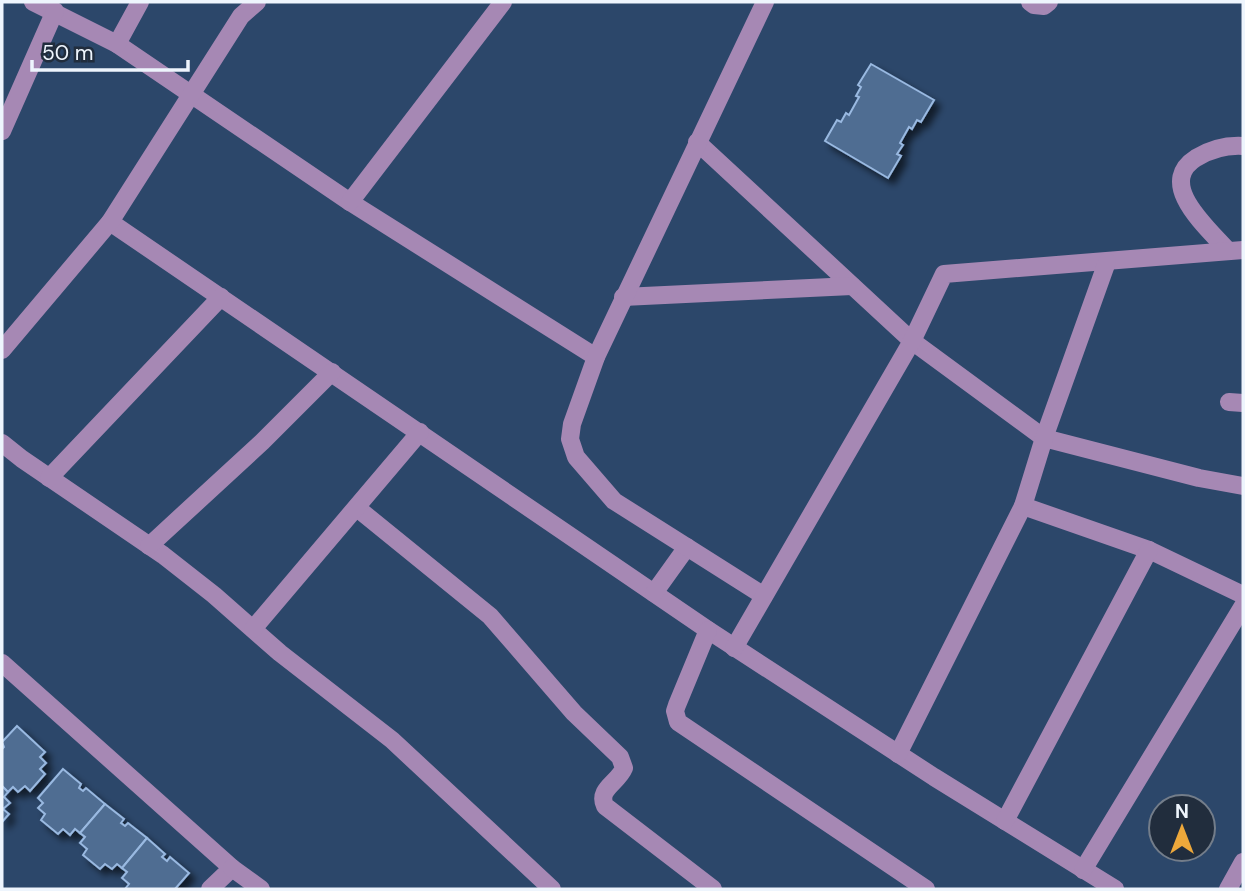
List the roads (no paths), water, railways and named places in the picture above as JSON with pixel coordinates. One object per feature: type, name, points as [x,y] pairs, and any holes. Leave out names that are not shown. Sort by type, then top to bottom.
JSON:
[{"type":"street","points":[[33,2],[117,44],[350,202],[596,357]]},
{"type":"street","points":[[117,44],[141,2]]},
{"type":"street","points":[[2,350],[110,222],[241,16],[257,2]]},
{"type":"street","points":[[350,202],[503,2]]},
{"type":"street","points":[[764,596],[614,501],[576,457],[570,439],[572,424],[596,357],[765,2]]},
{"type":"street","points":[[1030,2],[1044,6],[1049,2]]},
{"type":"street","points":[[2,131],[55,11]]},
{"type":"street","points":[[697,142],[912,341],[1044,438],[1199,478],[1243,486]]},
{"type":"street","points":[[1236,251],[1185,200],[1180,187],[1181,178],[1189,163],[1210,149],[1243,146]]},
{"type":"street","points":[[110,222],[734,648],[1115,889]]},
{"type":"street","points":[[734,648],[912,341],[944,274],[1236,251]]},
{"type":"street","points":[[898,754],[1023,506],[1044,438],[1107,262]]},
{"type":"street","points":[[623,297],[852,286]]},
{"type":"street","points":[[50,478],[221,297]]},
{"type":"street","points":[[149,545],[243,461],[332,372]]},
{"type":"street","points":[[253,629],[421,432]]},
{"type":"street","points":[[2,443],[180,568],[392,740],[552,889]]},
{"type":"street","points":[[1023,506],[1149,550],[1243,595]]},
{"type":"street","points":[[358,508],[490,616],[575,713],[620,757],[624,768],[622,774],[603,793],[606,806],[713,889]]},
{"type":"street","points":[[654,593],[687,547]]},
{"type":"street","points":[[1005,821],[1149,550]]},
{"type":"street","points":[[1083,870],[1243,606]]},
{"type":"street","points":[[708,630],[675,711],[678,722],[926,889]]},
{"type":"street","points":[[2,663],[232,868],[261,889]]},
{"type":"street","points":[[1227,889],[1243,862]]},
{"type":"street","points":[[210,889],[232,868]]}]
